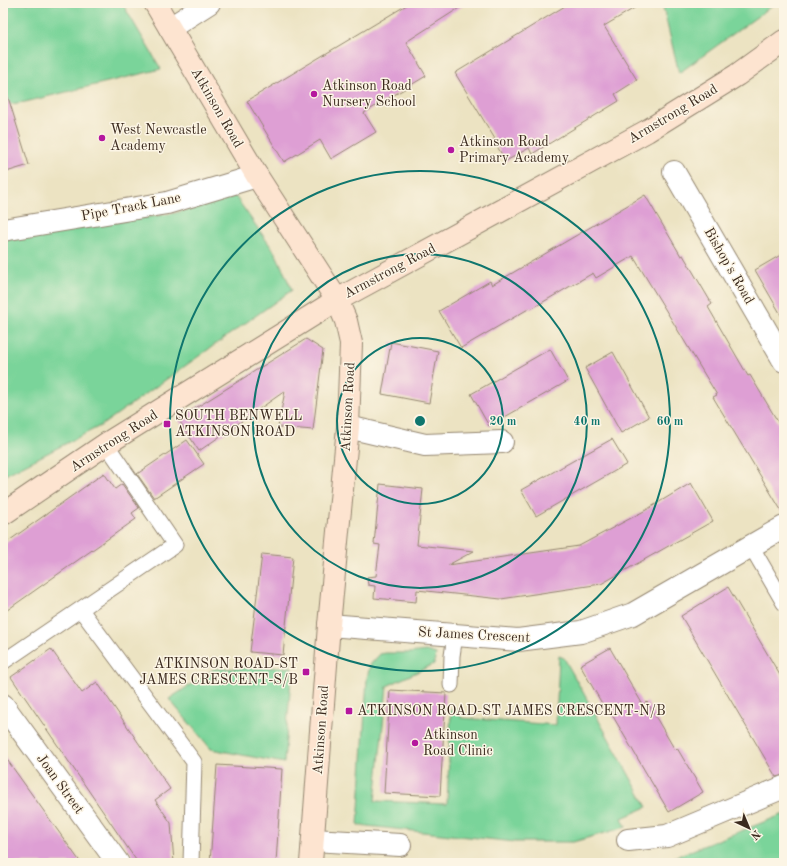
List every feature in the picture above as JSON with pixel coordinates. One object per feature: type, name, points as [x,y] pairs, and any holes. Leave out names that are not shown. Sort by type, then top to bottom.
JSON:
[{"type":"main road","name":"Atkinson Road","points":[[155,3],[257,176],[337,300],[346,321],[351,344],[348,427],[329,625],[311,863]]},
{"type":"main road","name":"Armstrong Road","points":[[3,514],[106,444],[337,300],[647,131],[737,75],[784,41]]},
{"type":"street","points":[[170,28],[209,3]]},
{"type":"street","name":"Bishop's Road","points":[[674,172],[784,360]]},
{"type":"street","name":"Pipe Track Lane","points":[[3,230],[167,203],[257,176]]},
{"type":"street","points":[[348,427],[425,445],[502,442]]},
{"type":"street","name":"St James Crescent","points":[[329,625],[518,640],[581,632],[633,614],[784,527]]},
{"type":"street","name":"Joan Street","points":[[3,705],[118,863]]},
{"type":"street","points":[[628,840],[667,836],[784,786]]},
{"type":"street","points":[[313,840],[400,845]]},
{"type":"lane","points":[[3,662],[175,546],[106,444]]},
{"type":"lane","points":[[751,546],[784,602]]},
{"type":"lane","points":[[81,610],[194,762],[191,863]]},
{"type":"lane","points":[[451,685],[452,656],[455,635]]},
{"type":"green space","points":[[3,3],[122,3],[161,69],[25,102],[3,105]]},
{"type":"green space","points":[[662,3],[776,3],[679,73]]},
{"type":"green space","points":[[235,196],[276,254],[292,290],[102,425],[3,476],[3,239],[175,213]]},
{"type":"green space","points":[[426,651],[436,654],[434,664],[387,686],[375,801],[447,804],[451,710],[461,710],[461,718],[556,725],[559,656],[564,658],[647,807],[622,818],[626,827],[573,842],[515,842],[358,825],[367,678],[370,665],[380,654]]},
{"type":"green space","points":[[292,667],[284,763],[211,749],[169,699],[214,669]]},
{"type":"green space","points":[[784,814],[784,863],[660,863]]},
{"type":"building","points":[[410,3],[467,3],[406,42],[426,76],[364,113],[376,132],[331,159],[320,140],[284,162],[247,101]]},
{"type":"building","points":[[570,3],[643,3],[604,26],[637,80],[615,94],[619,101],[532,154],[529,148],[506,161],[493,140],[495,139],[455,73]]},
{"type":"building","points":[[8,97],[29,165],[3,173],[3,98]]},
{"type":"building","points":[[645,195],[681,256],[683,255],[712,304],[708,307],[748,376],[750,375],[784,432],[784,515],[713,397],[717,395],[633,256],[596,278],[593,273],[461,348],[439,311],[490,281],[492,285]]},
{"type":"building","points":[[784,253],[784,320],[755,270]]},
{"type":"building","points":[[306,339],[323,350],[313,430],[278,427],[285,391],[199,451],[178,419]]},
{"type":"building","points":[[391,342],[438,351],[429,403],[382,394]]},
{"type":"building","points":[[550,349],[568,381],[489,426],[471,394]]},
{"type":"building","points":[[613,352],[649,417],[621,433],[585,368]]},
{"type":"building","points":[[612,439],[627,464],[536,516],[521,490]]},
{"type":"building","points":[[187,440],[204,464],[154,498],[137,474]]},
{"type":"building","points":[[104,473],[115,489],[122,484],[139,508],[132,513],[136,519],[3,613],[3,545]]},
{"type":"building","points":[[691,483],[713,521],[601,584],[501,599],[417,590],[416,602],[374,598],[375,586],[368,585],[367,577],[376,576],[380,545],[374,544],[380,484],[423,489],[417,545],[474,551],[448,565],[579,546],[646,510]]},
{"type":"building","points":[[262,554],[293,557],[283,655],[250,652]]},
{"type":"building","points":[[728,587],[784,682],[784,775],[776,777],[681,616]]},
{"type":"building","points":[[610,648],[643,705],[647,702],[675,750],[677,748],[703,792],[669,812],[611,713],[608,714],[580,665]]},
{"type":"building","points":[[51,649],[82,693],[97,682],[170,789],[155,800],[171,823],[174,863],[138,863],[11,677]]},
{"type":"building","name":"Atkinson Road Clinic","points":[[390,690],[446,693],[440,796],[384,793]]},
{"type":"building","points":[[3,754],[81,863],[3,863]]},
{"type":"building","points":[[217,765],[282,769],[276,863],[210,863]]},
{"type":"place","name":"Atkinson Road Nursery School","points":[[314,94]]},
{"type":"place","name":"West Newcastle Academy","points":[[102,138]]},
{"type":"place","name":"Atkinson Road Primary Academy","points":[[451,150]]},
{"type":"place","name":"SOUTH BENWELL ATKINSON ROAD","points":[[167,424]]},
{"type":"place","name":"ATKINSON ROAD-ST JAMES CRESCENT-S/B","points":[[306,672]]},
{"type":"place","name":"ATKINSON ROAD-ST JAMES CRESCENT-N/B","points":[[349,711]]},
{"type":"place","name":"Atkinson Road Clinic","points":[[415,743]]}]
